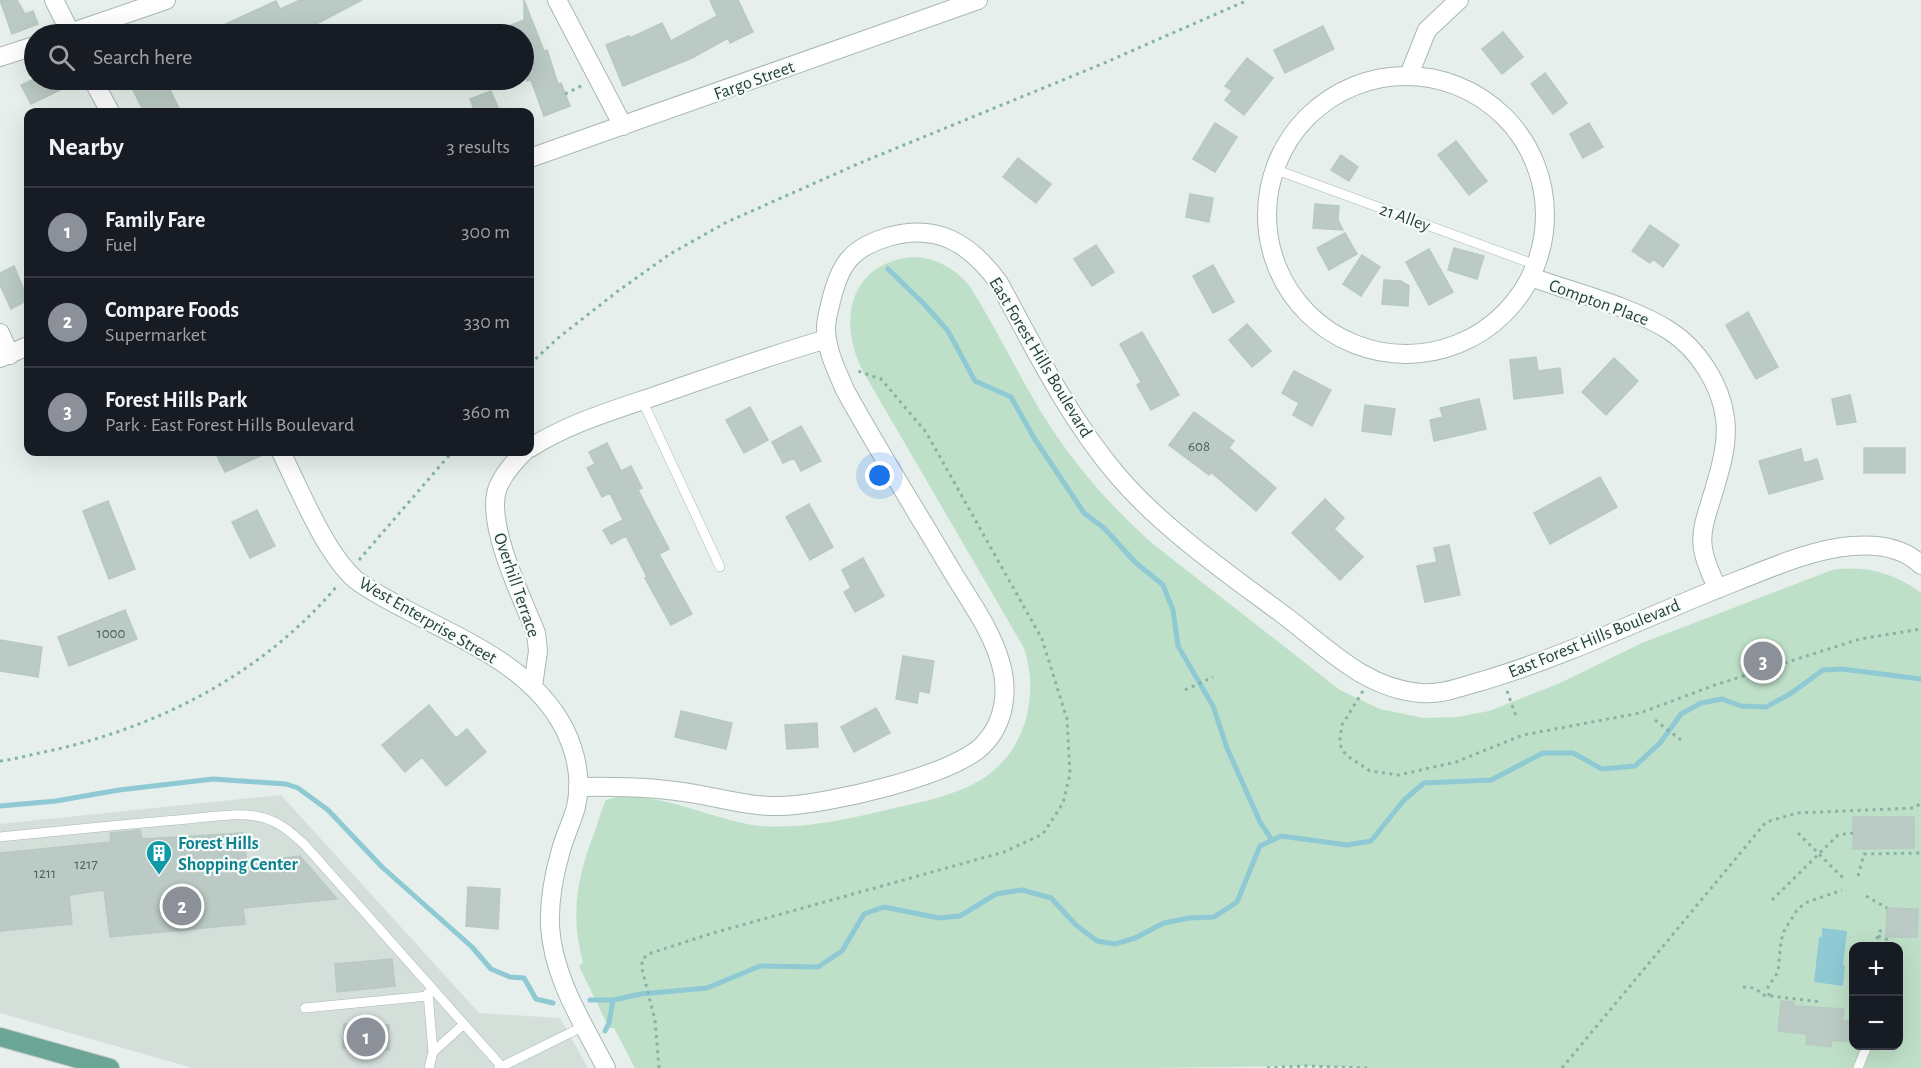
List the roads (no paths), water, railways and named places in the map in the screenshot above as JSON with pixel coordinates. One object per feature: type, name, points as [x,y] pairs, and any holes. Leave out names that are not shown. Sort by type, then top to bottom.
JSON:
[{"type":"main road","points":[[0,1037],[70,1062],[110,1068]]},
{"type":"street","points":[[54,0],[65,24]]},
{"type":"street","points":[[98,24],[166,0]]},
{"type":"street","points":[[557,0],[623,126]]},
{"type":"street","name":"Fargo Street","points":[[534,157],[978,0]]},
{"type":"street","points":[[1409,75],[1427,30],[1459,0]]},
{"type":"street","points":[[0,57],[24,49]]},
{"type":"street","points":[[1409,75],[1440,80],[1476,95],[1507,119],[1526,144],[1539,173],[1545,204],[1544,235],[1533,271],[1520,295],[1507,311],[1474,337],[1455,345],[1435,351],[1393,354],[1353,343],[1317,321],[1289,290],[1279,272],[1272,252],[1267,210],[1275,169],[1292,135],[1318,106],[1352,86],[1370,80],[1409,75]]},
{"type":"street","points":[[98,90],[108,108]]},
{"type":"street","name":"East Forest Hills Boulevard","points":[[578,787],[630,786],[662,789],[760,805],[812,803],[881,788],[943,768],[972,754],[992,734],[998,722],[1005,693],[1005,679],[1000,659],[979,617],[859,416],[845,390],[827,339],[826,326],[840,271],[849,258],[861,248],[908,231],[938,234],[968,250],[986,266],[999,283],[1067,405],[1094,446],[1119,477],[1163,520],[1346,665],[1371,679],[1406,691],[1436,693],[1502,675],[1595,641],[1639,620],[1777,566],[1815,554],[1850,546],[1889,548],[1903,553],[1921,565]]},
{"type":"street","name":"Compton Place","points":[[1533,271],[1643,316],[1672,332],[1702,363],[1721,400],[1725,417],[1725,449],[1701,539],[1703,555],[1718,589]]},
{"type":"street","points":[[0,333],[5,357],[24,348]]},
{"type":"street","points":[[534,445],[544,438],[584,421],[827,339]]},
{"type":"street","name":"West Enterprise Street","points":[[283,456],[328,545],[348,572],[381,596],[492,655],[519,673],[533,686]]},
{"type":"street","name":"Overhill Terrace","points":[[521,456],[501,482],[496,494],[496,528],[536,633],[538,651],[533,686]]},
{"type":"street","points":[[533,686],[556,715],[567,736],[575,759],[578,787],[576,806],[561,848],[553,881],[550,925],[558,970],[606,1068]]},
{"type":"lane","name":"21 Alley","points":[[1275,169],[1533,271]]},
{"type":"lane","points":[[642,400],[720,567]]},
{"type":"lane","points":[[0,837],[228,816],[250,816],[270,820],[287,829],[304,844],[501,1067],[584,1026]]},
{"type":"lane","points":[[427,981],[434,1052],[429,1068]]},
{"type":"lane","points":[[304,1008],[428,996]]},
{"type":"lane","points":[[434,1052],[464,1024]]},
{"type":"lane","points":[[1858,1068],[1865,1050]]},
{"type":"water","points":[[1822,928],[1847,931],[1843,986],[1814,982]]},
{"type":"waterway","points":[[888,269],[948,331],[975,381],[1011,397],[1034,438],[1084,513],[1104,528],[1135,562],[1163,585],[1173,610],[1178,646],[1213,706],[1227,748],[1260,822],[1272,840]]},
{"type":"waterway","points":[[590,1000],[613,1000],[641,994],[707,988],[760,966],[818,967],[842,951],[864,914],[884,907],[939,918],[960,916],[996,894],[1022,890],[1051,898],[1076,925],[1097,941],[1115,944],[1135,938],[1164,923],[1189,918],[1214,917],[1237,902],[1260,846],[1281,836],[1347,845],[1371,841],[1404,800],[1424,783],[1491,780],[1543,753],[1573,753],[1602,769],[1635,766],[1660,743],[1681,714],[1701,703],[1722,699],[1741,706],[1766,707],[1790,694],[1823,670],[1842,669],[1921,679]]},
{"type":"waterway","points":[[0,806],[56,801],[119,790],[213,779],[286,784],[298,788],[328,810],[382,867],[472,947],[491,969],[510,977],[524,978],[536,999],[553,1003]]},
{"type":"waterway","points":[[605,1031],[609,1023],[613,1000]]},
{"type":"place","name":"Forest Hills Park","points":[[1763,661]]},
{"type":"place","name":"Forest Hills Shopping Center","points":[[159,876]]},
{"type":"place","name":"Compare Foods","points":[[182,906]]},
{"type":"place","name":"Family Fare","points":[[366,1037]]}]
